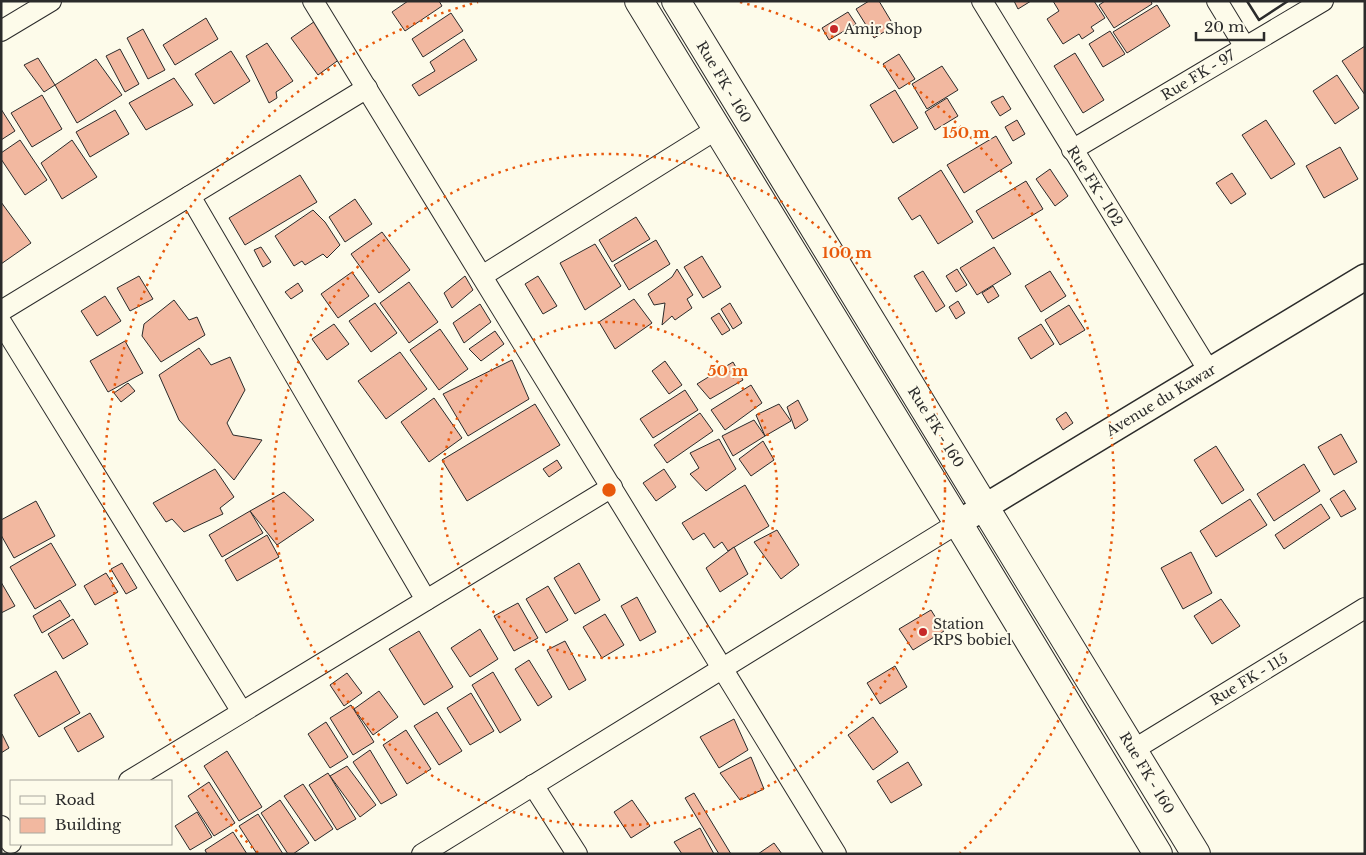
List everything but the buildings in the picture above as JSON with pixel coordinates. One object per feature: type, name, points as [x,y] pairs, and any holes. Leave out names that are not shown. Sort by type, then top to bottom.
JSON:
[{"type":"main road","points":[[639,1],[1158,854]]},
{"type":"main road","name":"Rue FK - 160","points":[[676,1],[1196,854]]},
{"type":"street","points":[[3,28],[51,1]]},
{"type":"street","points":[[313,1],[836,854]]},
{"type":"street","name":"Rue FK - 102","points":[[982,1],[1209,371]]},
{"type":"street","points":[[1217,1],[1245,47]]},
{"type":"street","name":"Rue FK - 97","points":[[1072,150],[1323,1]]},
{"type":"street","points":[[1,311],[367,88]]},
{"type":"street","points":[[482,276],[717,129]]},
{"type":"street","points":[[190,196],[426,600]]},
{"type":"street","name":"Avenue du Kawar","points":[[958,523],[1365,277]]},
{"type":"street","points":[[1,322],[242,712]]},
{"type":"street","points":[[131,780],[612,487]]},
{"type":"street","points":[[422,854],[958,523]]},
{"type":"street","name":"Rue FK - 115","points":[[1133,750],[1365,608]]},
{"type":"street","points":[[533,785],[577,854]]},
{"type":"street","points":[[1,826],[10,839]]},
{"type":"wall","points":[[1247,1],[1259,20],[1288,1]]},
{"type":"place","name":"Amir Shop","points":[[834,29]]},
{"type":"place","name":"Station RPS bobiel","points":[[923,632]]}]
